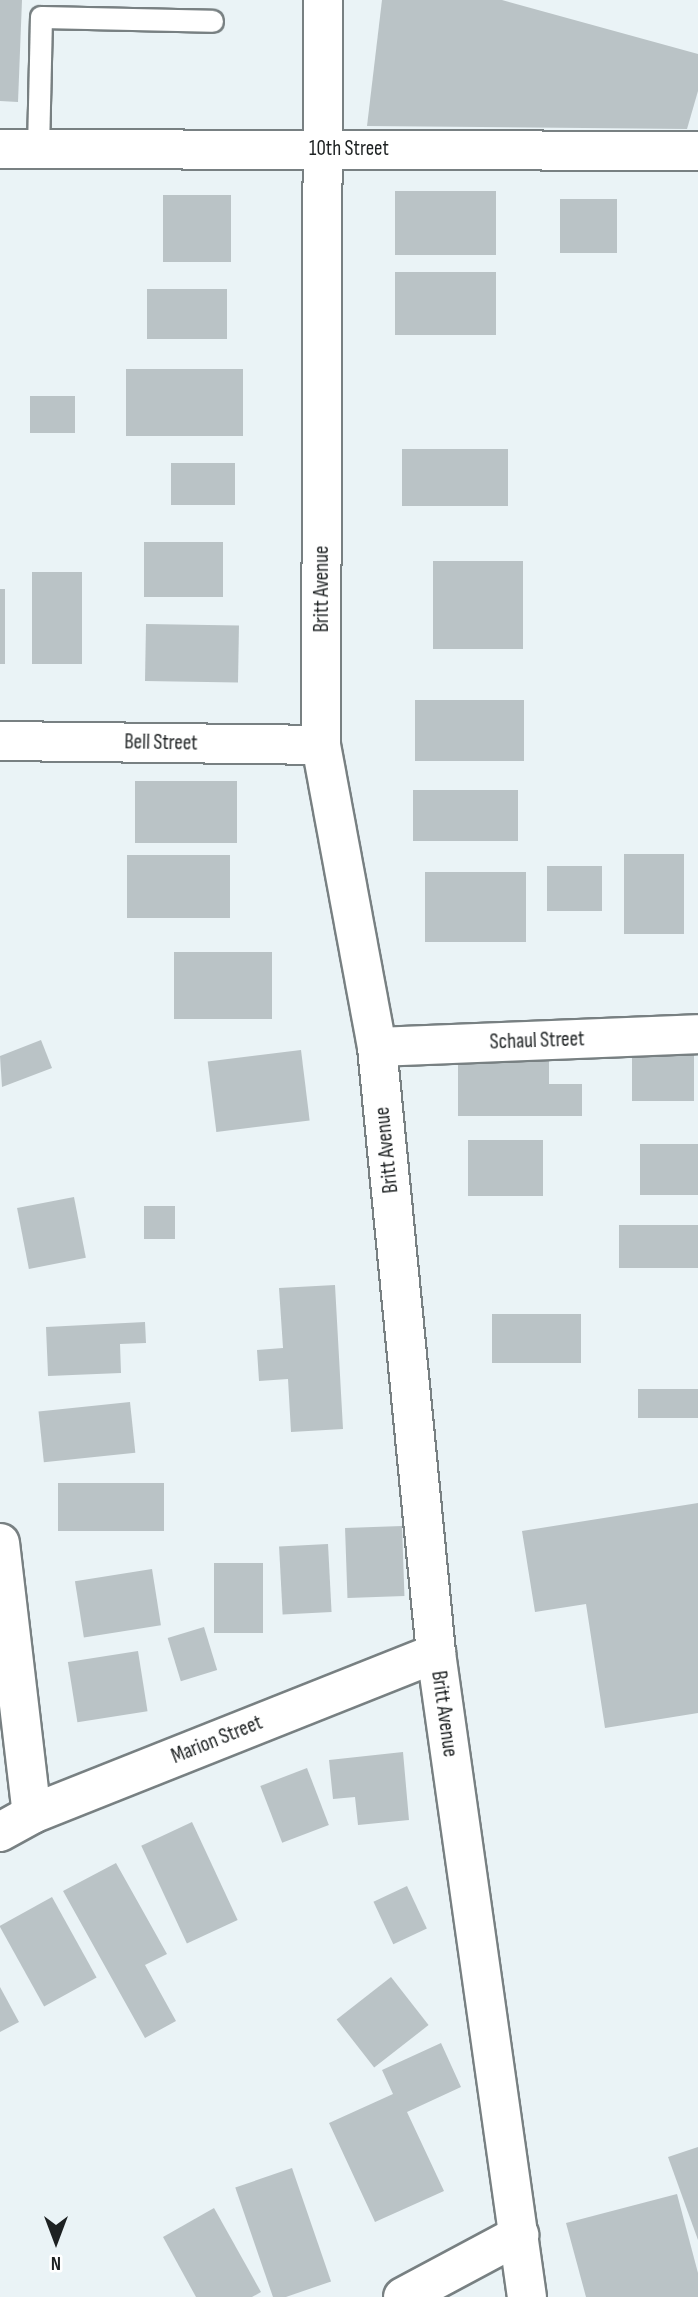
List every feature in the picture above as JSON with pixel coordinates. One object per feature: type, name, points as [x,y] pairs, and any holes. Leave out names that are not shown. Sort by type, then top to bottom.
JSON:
[{"type":"street","name":"Britt Avenue","points":[[323,0],[325,149],[321,745],[377,1047],[436,1653],[527,2297]]},
{"type":"street","name":"10th Street","points":[[0,149],[698,151]]},
{"type":"street","name":"Bell Street","points":[[0,741],[321,745]]},
{"type":"street","name":"Schaul Street","points":[[377,1047],[698,1034]]},
{"type":"street","points":[[0,1543],[16,1823]]},
{"type":"street","name":"Marion Street","points":[[16,1823],[436,1653]]},
{"type":"street","points":[[403,2297],[519,2235]]},
{"type":"lane","points":[[38,149],[41,16],[212,21]]},
{"type":"building","points":[[0,0],[22,0],[18,102],[0,101]]},
{"type":"building","points":[[382,0],[502,0],[698,54],[698,91],[687,129],[367,126]]},
{"type":"building","points":[[395,191],[496,191],[496,255],[395,255]]},
{"type":"building","points":[[163,195],[231,195],[231,262],[163,262]]},
{"type":"building","points":[[560,199],[617,199],[617,253],[560,253]]},
{"type":"building","points":[[395,272],[496,272],[496,335],[395,335]]},
{"type":"building","points":[[147,289],[227,289],[227,339],[147,339]]},
{"type":"building","points":[[126,369],[243,369],[243,436],[126,436]]},
{"type":"building","points":[[30,396],[75,396],[75,433],[30,433]]},
{"type":"building","points":[[402,449],[508,449],[508,506],[402,506]]},
{"type":"building","points":[[171,463],[235,463],[235,505],[171,505]]},
{"type":"building","points":[[144,542],[223,542],[223,597],[144,597]]},
{"type":"building","points":[[433,561],[523,561],[523,649],[433,649]]},
{"type":"building","points":[[32,572],[82,572],[82,664],[32,664]]},
{"type":"building","points":[[0,589],[5,589],[5,664],[0,664]]},
{"type":"building","points":[[146,624],[239,626],[238,683],[145,681]]},
{"type":"building","points":[[415,700],[524,700],[524,761],[415,761]]},
{"type":"building","points":[[135,781],[237,781],[237,843],[135,843]]},
{"type":"building","points":[[413,790],[518,790],[518,841],[413,841]]},
{"type":"building","points":[[624,854],[684,854],[684,934],[624,934]]},
{"type":"building","points":[[127,855],[230,855],[230,918],[127,918]]},
{"type":"building","points":[[547,866],[602,866],[602,911],[547,911]]},
{"type":"building","points":[[425,872],[526,872],[526,942],[425,942]]},
{"type":"building","points":[[174,952],[272,952],[272,1019],[174,1019]]},
{"type":"building","points":[[41,1040],[52,1068],[2,1087],[0,1056]]},
{"type":"building","points":[[632,1049],[694,1049],[694,1101],[632,1101]]},
{"type":"building","points":[[301,1050],[310,1120],[216,1132],[208,1061]]},
{"type":"building","points":[[458,1057],[549,1057],[549,1084],[582,1084],[582,1116],[458,1116]]},
{"type":"building","points":[[468,1140],[543,1140],[543,1196],[468,1196]]},
{"type":"building","points":[[640,1144],[698,1144],[698,1195],[640,1195]]},
{"type":"building","points":[[74,1197],[86,1258],[29,1269],[17,1208]]},
{"type":"building","points":[[144,1206],[175,1206],[175,1239],[144,1239]]},
{"type":"building","points":[[619,1225],[698,1225],[698,1268],[619,1268]]},
{"type":"building","points":[[335,1285],[343,1429],[291,1432],[288,1379],[259,1381],[257,1350],[283,1348],[279,1288]]},
{"type":"building","points":[[492,1314],[581,1314],[581,1363],[492,1363]]},
{"type":"building","points":[[145,1322],[146,1343],[120,1344],[121,1373],[48,1376],[46,1327]]},
{"type":"building","points":[[638,1389],[698,1389],[698,1418],[638,1418]]},
{"type":"building","points":[[130,1402],[135,1453],[44,1462],[39,1412]]},
{"type":"building","points":[[58,1483],[164,1483],[164,1531],[58,1531]]},
{"type":"building","points":[[698,1503],[698,1713],[605,1728],[586,1604],[535,1612],[522,1531]]},
{"type":"building","points":[[402,1526],[404,1596],[347,1598],[345,1528]]},
{"type":"building","points":[[328,1544],[332,1612],[283,1614],[279,1547]]},
{"type":"building","points":[[214,1563],[263,1563],[263,1633],[214,1633]]},
{"type":"building","points":[[152,1569],[161,1625],[84,1638],[75,1581]]},
{"type":"building","points":[[204,1627],[217,1670],[181,1681],[168,1638]]},
{"type":"building","points":[[138,1651],[148,1711],[77,1722],[68,1662]]},
{"type":"building","points":[[403,1752],[409,1820],[358,1825],[355,1797],[333,1799],[329,1760]]},
{"type":"building","points":[[307,1768],[329,1825],[282,1843],[260,1786]]},
{"type":"building","points":[[192,1822],[238,1920],[187,1944],[141,1846]]},
{"type":"building","points":[[116,1863],[167,1954],[145,1965],[176,2021],[145,2038],[63,1891]]},
{"type":"building","points":[[407,1886],[427,1929],[393,1944],[373,1902]]},
{"type":"building","points":[[52,1897],[97,1977],[44,2007],[0,1926]]},
{"type":"building","points":[[391,1977],[429,2025],[374,2068],[337,2019]]},
{"type":"building","points":[[0,1987],[19,2022],[0,2032]]},
{"type":"building","points":[[441,2043],[461,2087],[407,2112],[444,2191],[375,2222],[329,2123],[393,2094],[382,2070]]},
{"type":"building","points":[[698,2147],[698,2240],[668,2157]]},
{"type":"building","points":[[292,2168],[331,2281],[286,2297],[273,2297],[235,2188]]},
{"type":"building","points":[[677,2194],[698,2273],[698,2297],[586,2297],[566,2223]]},
{"type":"building","points":[[214,2208],[261,2292],[252,2297],[196,2297],[163,2237]]}]
